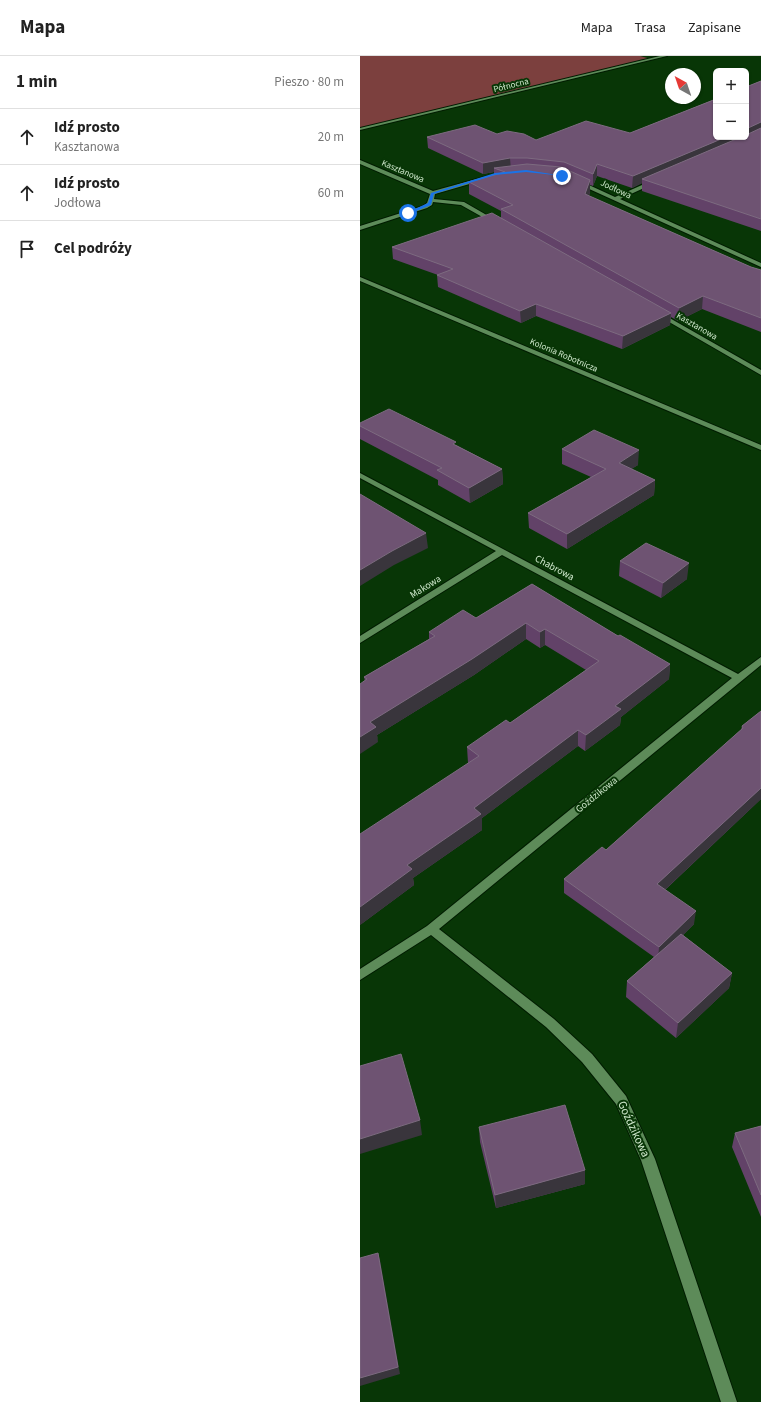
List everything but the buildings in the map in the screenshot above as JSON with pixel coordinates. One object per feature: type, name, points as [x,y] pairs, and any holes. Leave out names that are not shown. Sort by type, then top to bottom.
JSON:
[{"type":"street","name":"Północna","points":[[360,129],[665,56]]},
{"type":"street","name":"Kasztanowa","points":[[360,162],[432,196],[462,203],[502,226]]},
{"type":"street","points":[[360,228],[425,207],[432,196],[495,174],[518,172]]},
{"type":"street","name":"Jodłowa","points":[[569,178],[761,265]]},
{"type":"street","points":[[615,199],[659,180]]},
{"type":"street","points":[[750,261],[761,256]]},
{"type":"street","name":"Kolonia Robotnicza","points":[[360,279],[761,448]]},
{"type":"street","name":"Kasztanowa","points":[[655,312],[761,373]]},
{"type":"street","name":"Chabrowa","points":[[360,475],[740,678]]},
{"type":"street","name":"Makowa","points":[[360,640],[502,551]]},
{"type":"street","name":"Goździkowa","points":[[360,975],[431,929],[761,660]]},
{"type":"street","name":"Goździkowa","points":[[431,929],[550,1023],[587,1058],[621,1100],[648,1159],[729,1402]]},
{"type":"shaded area","points":[[360,56],[640,56],[651,59],[360,129]]},
{"type":"route","points":[[408,213],[430,204],[432,200],[432,193],[495,174],[526,171],[542,172],[562,176]]}]
